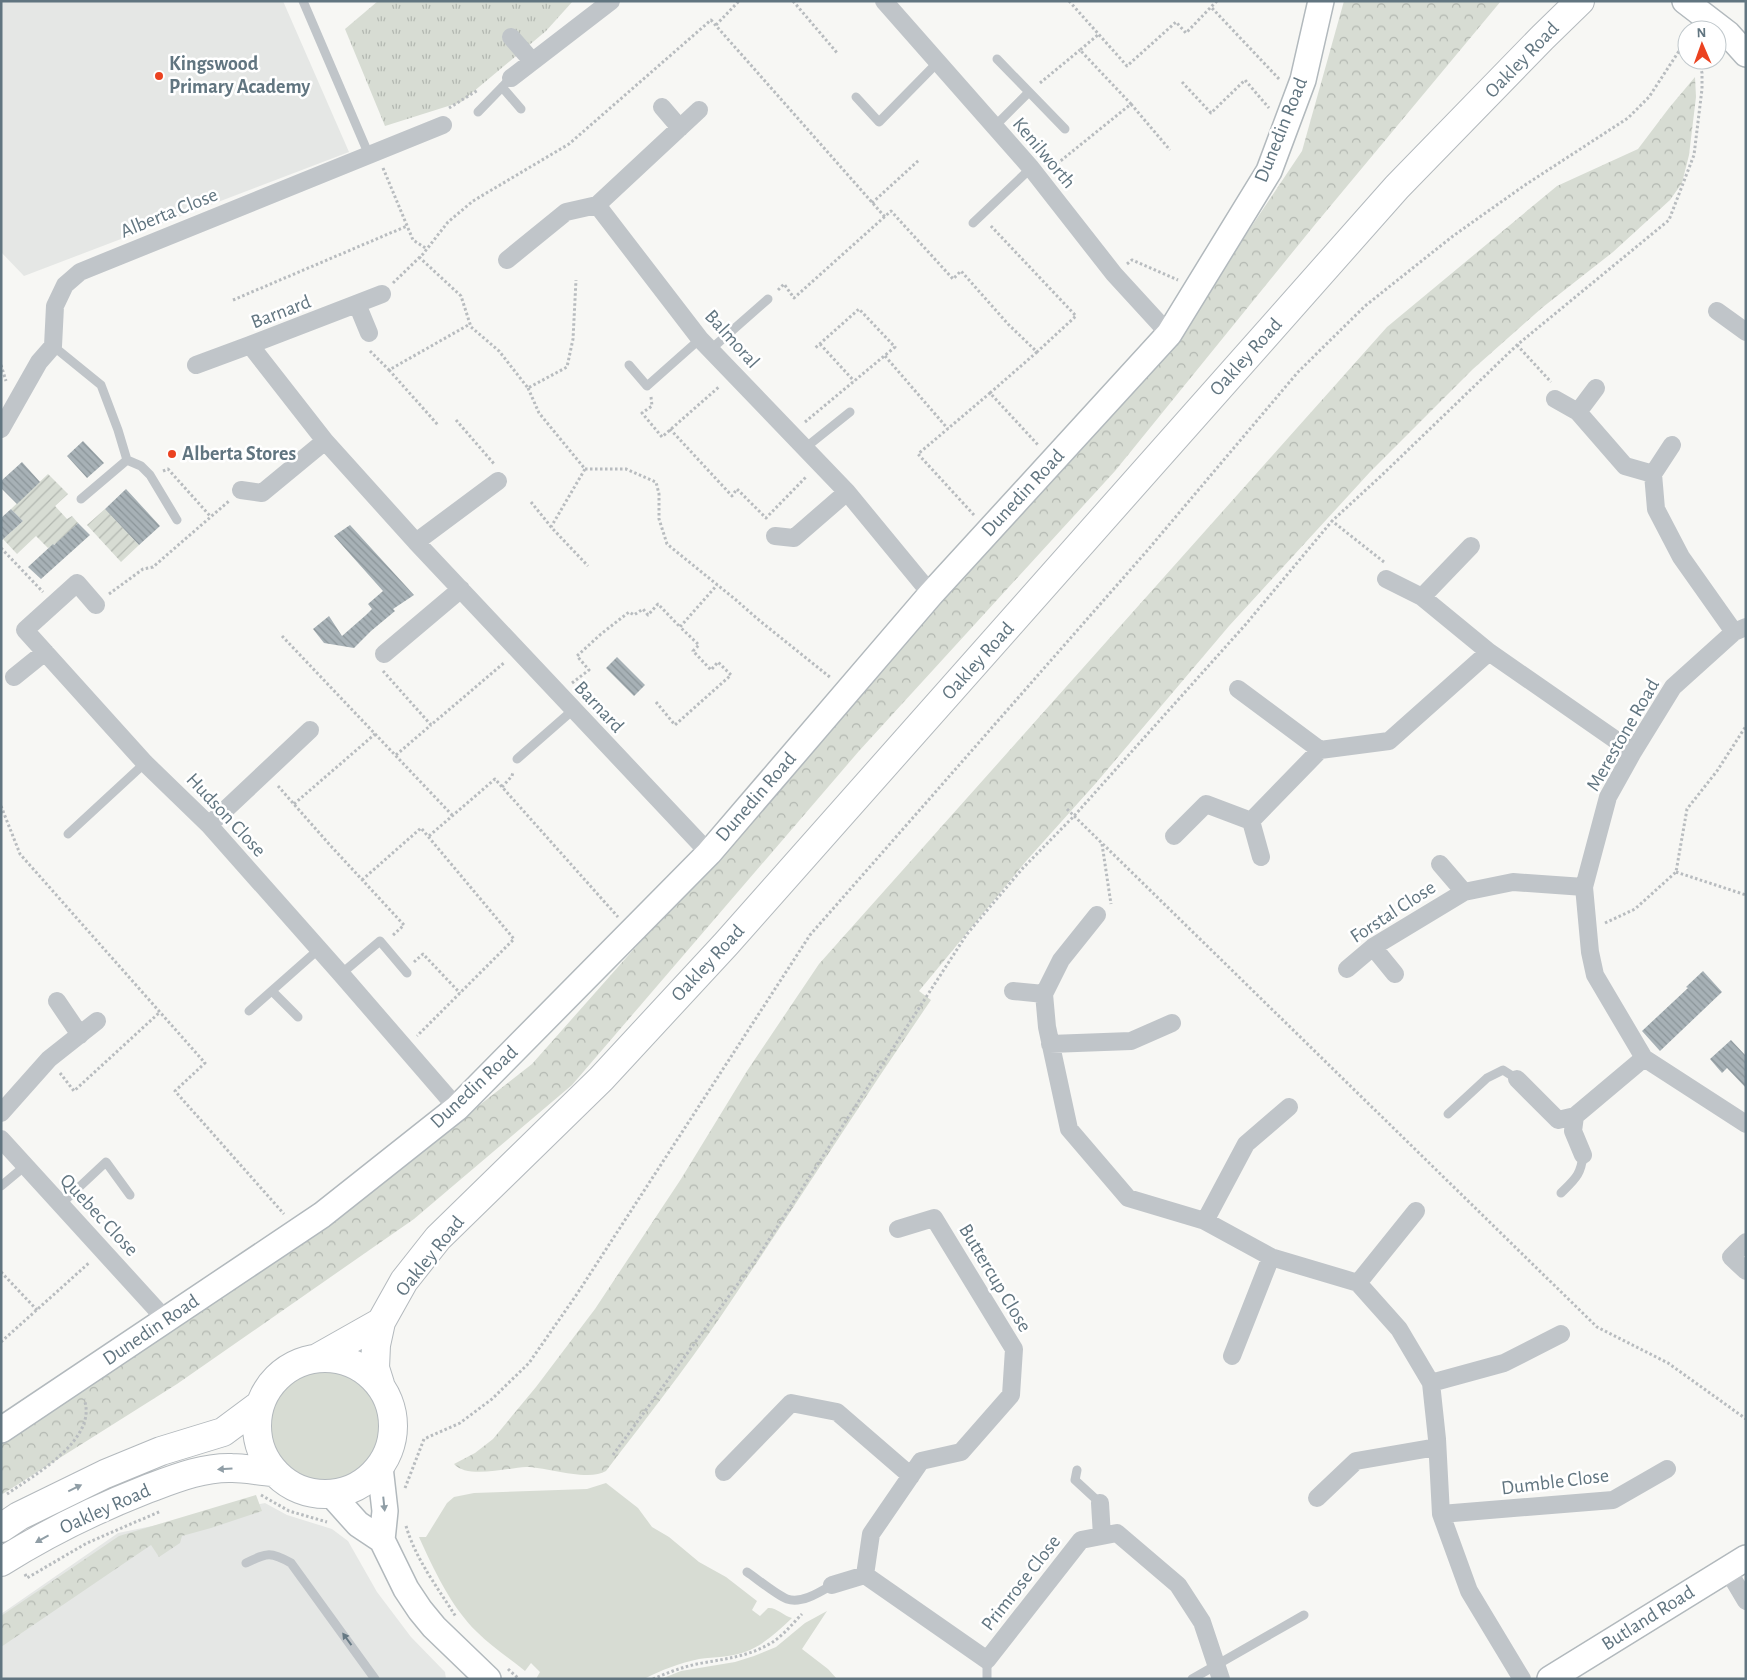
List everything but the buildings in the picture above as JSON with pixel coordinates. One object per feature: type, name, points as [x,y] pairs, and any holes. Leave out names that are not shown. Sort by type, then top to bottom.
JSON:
[{"type":"main road","name":"Oakley Road","points":[[380,1384],[375,1368],[376,1346],[381,1322],[404,1281],[438,1238],[601,1079],[726,944],[1397,187],[1580,1]]},
{"type":"main road","points":[[319,1357],[342,1360],[363,1369],[380,1384],[390,1404],[394,1426],[390,1448],[380,1467],[367,1481],[351,1490],[332,1495],[311,1494],[290,1486],[264,1482],[255,1430],[258,1406],[267,1387],[281,1372],[299,1362],[319,1357],[381,1322]]},
{"type":"main road","name":"Oakley Road","points":[[1,1528],[43,1504],[105,1474],[152,1454],[223,1432],[258,1406]]},
{"type":"main road","name":"Oakley Road","points":[[1,1562],[102,1506],[171,1480],[204,1471],[231,1468],[264,1482]]},
{"type":"street","points":[[506,82],[611,1]]},
{"type":"street","name":"Kenilworth","points":[[884,1],[1035,173],[1114,274],[1169,334]]},
{"type":"street","name":"Dunedin Road","points":[[1,1430],[77,1381],[322,1215],[456,1108],[708,853],[931,594],[1169,334],[1269,171],[1303,80],[1321,1]]},
{"type":"street","points":[[1685,1],[1739,44]]},
{"type":"street","points":[[1712,1],[1739,44]]},
{"type":"street","points":[[511,37],[532,62]]},
{"type":"street","points":[[662,107],[680,128]]},
{"type":"street","points":[[507,260],[566,212],[597,205],[699,110]]},
{"type":"street","name":"Alberta Close","points":[[53,346],[55,306],[64,285],[80,272],[443,124]]},
{"type":"street","name":"Balmoral","points":[[597,205],[705,345],[847,492],[931,594]]},
{"type":"street","name":"Barnard","points":[[382,294],[250,345],[325,440],[416,542],[708,853]]},
{"type":"street","points":[[357,304],[367,339]]},
{"type":"street","points":[[1717,311],[1746,332]]},
{"type":"street","points":[[196,365],[250,345]]},
{"type":"street","points":[[1,429],[40,362],[53,346]]},
{"type":"street","points":[[1578,412],[1596,388]]},
{"type":"street","points":[[1555,400],[1578,412],[1625,466],[1653,474]]},
{"type":"street","points":[[241,490],[262,493],[325,440]]},
{"type":"street","points":[[1672,445],[1653,474],[1656,509],[1681,557],[1740,630]]},
{"type":"street","points":[[416,542],[498,481]]},
{"type":"street","points":[[775,536],[794,538],[847,492]]},
{"type":"street","points":[[1422,597],[1471,546]]},
{"type":"street","points":[[1386,579],[1422,597],[1489,652],[1633,752]]},
{"type":"street","name":"Hudson Close","points":[[96,605],[77,583],[25,630],[145,763],[209,825],[320,949],[456,1108]]},
{"type":"street","points":[[384,654],[461,589]]},
{"type":"street","name":"Merestone Road","points":[[1740,630],[1673,687],[1633,752],[1608,797],[1584,887],[1590,952],[1595,975],[1644,1058],[1746,1124]]},
{"type":"street","points":[[14,677],[45,652]]},
{"type":"street","points":[[1251,821],[1320,750],[1389,741],[1489,652]]},
{"type":"street","points":[[1238,689],[1320,750]]},
{"type":"street","points":[[209,825],[310,730]]},
{"type":"street","points":[[1174,836],[1206,804],[1251,821]]},
{"type":"street","points":[[1251,821],[1261,857]]},
{"type":"street","name":"Forstal Close","points":[[1440,864],[1464,892]]},
{"type":"street","name":"Forstal Close","points":[[1347,969],[1373,946],[1464,892],[1513,882],[1584,887]]},
{"type":"street","points":[[1097,915],[1061,960],[1044,994],[1046,1028],[1069,1129],[1128,1198],[1205,1221],[1271,1256],[1358,1283],[1399,1329],[1431,1383],[1442,1514],[1469,1591],[1522,1679]]},
{"type":"street","points":[[1373,946],[1395,974]]},
{"type":"street","points":[[1013,991],[1044,994]]},
{"type":"street","points":[[57,1001],[80,1035]]},
{"type":"street","points":[[1,1113],[50,1059],[97,1021]]},
{"type":"street","points":[[1050,1044],[1131,1041],[1172,1023]]},
{"type":"street","points":[[1516,1079],[1558,1120],[1575,1116],[1644,1058]]},
{"type":"street","points":[[1205,1221],[1246,1144],[1289,1107]]},
{"type":"street","points":[[1575,1116],[1573,1131],[1583,1155]]},
{"type":"street","name":"Quebec Close","points":[[1,1139],[166,1320]]},
{"type":"street","points":[[1358,1283],[1416,1211]]},
{"type":"street","name":"Buttercup Close","points":[[866,1575],[871,1534],[921,1461],[961,1452],[1011,1395],[1014,1349],[934,1218],[898,1230]]},
{"type":"street","points":[[1746,1242],[1731,1257],[1746,1271]]},
{"type":"street","points":[[1232,1356],[1271,1256]]},
{"type":"street","points":[[1431,1383],[1504,1364],[1561,1334]]},
{"type":"street","points":[[724,1472],[791,1403],[838,1412],[910,1476]]},
{"type":"street","points":[[1317,1498],[1356,1461],[1437,1447]]},
{"type":"street","points":[[380,1467],[385,1512],[382,1540]]},
{"type":"street","name":"Dumble Close","points":[[1442,1514],[1613,1500],[1667,1469]]},
{"type":"street","points":[[332,1495],[358,1524],[382,1540],[406,1589],[434,1627],[496,1672]]},
{"type":"street","points":[[1100,1502],[1102,1536]]},
{"type":"street","name":"Primrose Close","points":[[987,1660],[1082,1540],[1117,1533],[1178,1585],[1202,1622],[1219,1672]]},
{"type":"street","points":[[1737,1564],[1746,1601]]},
{"type":"street","name":"Butland Road","points":[[1550,1679],[1737,1564]]},
{"type":"street","points":[[832,1585],[866,1575],[987,1660]]},
{"type":"lane","points":[[303,1],[373,153]]},
{"type":"lane","points":[[997,59],[1065,129]]},
{"type":"lane","points":[[856,97],[879,122],[938,62]]},
{"type":"lane","points":[[478,112],[506,82],[521,109]]},
{"type":"lane","points":[[994,126],[1029,92]]},
{"type":"lane","points":[[973,223],[1035,173]]},
{"type":"lane","points":[[629,364],[647,386],[768,299]]},
{"type":"lane","points":[[53,346],[101,384],[127,460],[140,466],[150,474],[178,520]]},
{"type":"lane","points":[[805,448],[850,412]]},
{"type":"lane","points":[[81,499],[127,460]]},
{"type":"lane","points":[[517,759],[573,710]]},
{"type":"lane","points":[[68,834],[145,763]]},
{"type":"lane","points":[[341,974],[380,941],[406,972]]},
{"type":"lane","points":[[249,1012],[320,949]]},
{"type":"lane","points":[[272,991],[298,1017]]},
{"type":"lane","points":[[1448,1114],[1486,1078],[1504,1070],[1516,1079]]},
{"type":"lane","points":[[1561,1193],[1581,1170],[1583,1155]]},
{"type":"lane","points":[[60,1204],[106,1162],[130,1195]]},
{"type":"lane","points":[[1,1186],[25,1166]]},
{"type":"lane","points":[[1078,1470],[1075,1480],[1100,1502]]},
{"type":"lane","points":[[246,1564],[262,1555],[276,1554],[291,1562],[374,1674],[375,1679]]},
{"type":"lane","points":[[746,1572],[786,1599],[797,1600],[813,1596],[832,1585]]},
{"type":"lane","points":[[1192,1679],[1219,1672],[1304,1615]]},
{"type":"lane","points":[[987,1660],[987,1679]]},
{"type":"path","points":[[716,25],[739,1]]},
{"type":"path","points":[[793,1],[838,54]]},
{"type":"path","points":[[1070,1],[1128,66],[1176,22],[1186,32],[1217,1]]},
{"type":"path","points":[[1211,7],[1285,85]]},
{"type":"path","points":[[382,294],[427,249],[448,222],[473,201],[569,144],[711,20],[885,217]]},
{"type":"path","points":[[1029,92],[1099,34]]},
{"type":"path","points":[[1080,50],[1131,104],[1170,150]]},
{"type":"path","points":[[405,1496],[405,1488],[424,1439],[460,1423],[492,1399],[529,1363],[577,1294],[810,935],[1140,559],[1298,372],[1365,306],[1453,236],[1628,118],[1649,96],[1677,55]]},
{"type":"path","points":[[614,1455],[759,1255],[967,934],[1023,868],[1074,816],[1246,624],[1332,521],[1517,345],[1669,220],[1694,155],[1702,89],[1701,70]]},
{"type":"path","points":[[1182,82],[1211,113],[1245,80],[1285,128]]},
{"type":"path","points":[[1035,173],[1131,104]]},
{"type":"path","points":[[373,153],[413,240],[427,249]]},
{"type":"path","points":[[872,203],[919,160]]},
{"type":"path","points":[[768,299],[784,284],[794,298],[891,212],[954,279],[961,271],[1008,324],[1037,352]]},
{"type":"path","points":[[981,215],[1076,316],[918,454],[989,531]]},
{"type":"path","points":[[233,300],[407,226]]},
{"type":"path","points":[[419,257],[461,296],[471,327],[499,351],[528,388],[539,413],[586,469],[626,469],[656,482],[659,494],[659,519],[667,544],[824,673],[849,689]]},
{"type":"path","points":[[1114,274],[1132,260],[1197,288]]},
{"type":"path","points":[[528,388],[568,367],[573,339],[576,280]]},
{"type":"path","points":[[791,433],[895,347],[859,309],[814,349]]},
{"type":"path","points":[[390,370],[470,324]]},
{"type":"path","points":[[367,339],[390,370],[438,425]]},
{"type":"path","points":[[820,344],[854,381]]},
{"type":"path","points":[[1517,345],[1553,386],[1555,400]]},
{"type":"path","points":[[884,356],[948,429]]},
{"type":"path","points":[[651,382],[652,406],[642,413],[662,437],[734,374]]},
{"type":"path","points":[[990,393],[1053,461]]},
{"type":"path","points":[[456,420],[496,466],[498,481]]},
{"type":"path","points":[[670,430],[732,496],[737,489],[766,518],[820,463]]},
{"type":"path","points":[[150,474],[168,469],[211,517]]},
{"type":"path","points":[[552,528],[586,469]]},
{"type":"path","points":[[96,605],[143,569],[154,567],[241,490]]},
{"type":"path","points":[[531,502],[552,528],[588,566]]},
{"type":"path","points":[[1332,521],[1395,571],[1386,579]]},
{"type":"path","points":[[1,548],[54,603]]},
{"type":"path","points":[[680,626],[717,585]]},
{"type":"path","points":[[557,693],[589,670],[577,656],[601,634],[630,612],[634,615],[643,609],[648,616],[658,604],[699,645],[693,651],[711,670],[718,662],[730,675],[676,725],[656,702]]},
{"type":"path","points":[[282,636],[453,816]]},
{"type":"path","points":[[396,755],[518,651]]},
{"type":"path","points":[[384,654],[376,662],[431,725]]},
{"type":"path","points":[[1590,952],[1606,922],[1635,909],[1676,872],[1687,809],[1717,771],[1746,726]]},
{"type":"path","points":[[294,804],[375,734]]},
{"type":"path","points":[[502,787],[512,776],[517,759]]},
{"type":"path","points":[[266,772],[404,925],[383,944]]},
{"type":"path","points":[[429,836],[495,780],[631,932]]},
{"type":"path","points":[[1,806],[20,854],[205,1063],[175,1091],[285,1215]]},
{"type":"path","points":[[1067,809],[1597,1327],[1668,1363],[1746,1418]]},
{"type":"path","points":[[362,880],[421,828],[514,939],[405,1048]]},
{"type":"path","points":[[1097,915],[1112,903],[1102,844]]},
{"type":"path","points":[[1676,872],[1746,895]]},
{"type":"path","points":[[406,972],[423,954],[460,994]]},
{"type":"path","points":[[50,1059],[74,1091],[160,1012]]},
{"type":"path","points":[[1,1342],[103,1251]]},
{"type":"path","points":[[1,1272],[37,1310]]},
{"type":"path","points":[[6,1495],[57,1458],[78,1437],[86,1421],[86,1406],[77,1381]]},
{"type":"path","points":[[264,1482],[289,1511],[324,1521],[332,1526]]},
{"type":"path","points":[[27,1578],[87,1543],[167,1508]]},
{"type":"path","points":[[405,1519],[410,1539],[426,1571],[460,1622]]},
{"type":"path","points":[[653,1679],[697,1664],[729,1659],[752,1652],[772,1642],[804,1612]]},
{"type":"path","points":[[496,1672],[519,1679]]},
{"type":"shaded area","name":"Kingswood Primary Academy","points":[[1,1],[283,1],[349,152],[24,276],[1,252]]},
{"type":"shaded area","points":[[265,1503],[287,1515],[332,1529],[348,1541],[377,1592],[411,1637],[445,1672],[446,1679],[1,1679],[1,1614],[118,1533]]},
{"type":"green space","points":[[378,1],[573,1],[546,31],[461,102],[385,126],[345,29]]},
{"type":"green space","points":[[1344,1],[1501,1],[1313,227],[1115,471],[859,751],[572,1085],[414,1219],[177,1384],[1,1495],[1,1440],[309,1238],[532,1064],[773,792],[969,565],[1178,336],[1302,151]]},
{"type":"green space","points":[[1695,77],[1696,97],[1689,155],[1682,183],[1670,200],[1613,252],[1543,307],[1473,369],[1370,472],[1229,626],[1096,783],[1027,860],[919,991],[931,1000],[721,1316],[606,1471],[599,1474],[578,1475],[526,1467],[477,1472],[468,1471],[454,1464],[475,1453],[493,1439],[536,1387],[595,1309],[681,1179],[747,1071],[819,964],[1387,327],[1557,186],[1638,149]]},
{"type":"green space","points":[[48,474],[68,494],[55,506],[67,519],[72,516],[78,523],[58,542],[48,548],[36,536],[17,554],[3,539],[23,521],[11,509]]},
{"type":"green space","points":[[105,509],[139,545],[121,562],[87,525]]},
{"type":"green space","points":[[327,1369],[349,1373],[367,1386],[380,1404],[384,1426],[380,1448],[367,1466],[349,1479],[327,1483],[305,1479],[287,1466],[274,1448],[270,1426],[274,1404],[287,1386],[305,1373]]},
{"type":"green space","points":[[606,1483],[638,1508],[652,1527],[669,1537],[699,1562],[726,1577],[757,1601],[752,1610],[760,1616],[768,1608],[771,1608],[792,1618],[765,1642],[745,1652],[699,1659],[671,1667],[644,1679],[536,1679],[540,1672],[531,1663],[525,1671],[488,1642],[468,1622],[443,1587],[419,1537],[426,1537],[447,1503],[454,1497],[474,1493],[587,1489]]},
{"type":"green space","points":[[256,1495],[262,1511],[182,1536],[180,1543],[159,1557],[151,1545],[1,1647],[1,1616],[119,1536]]},
{"type":"green space","points":[[827,1611],[802,1649],[828,1669],[837,1679],[661,1679],[681,1671],[735,1662],[776,1647],[805,1623]]},
{"type":"place","name":"Kingswood Primary Academy","points":[[159,76]]},
{"type":"place","name":"Alberta Stores","points":[[172,454]]}]
